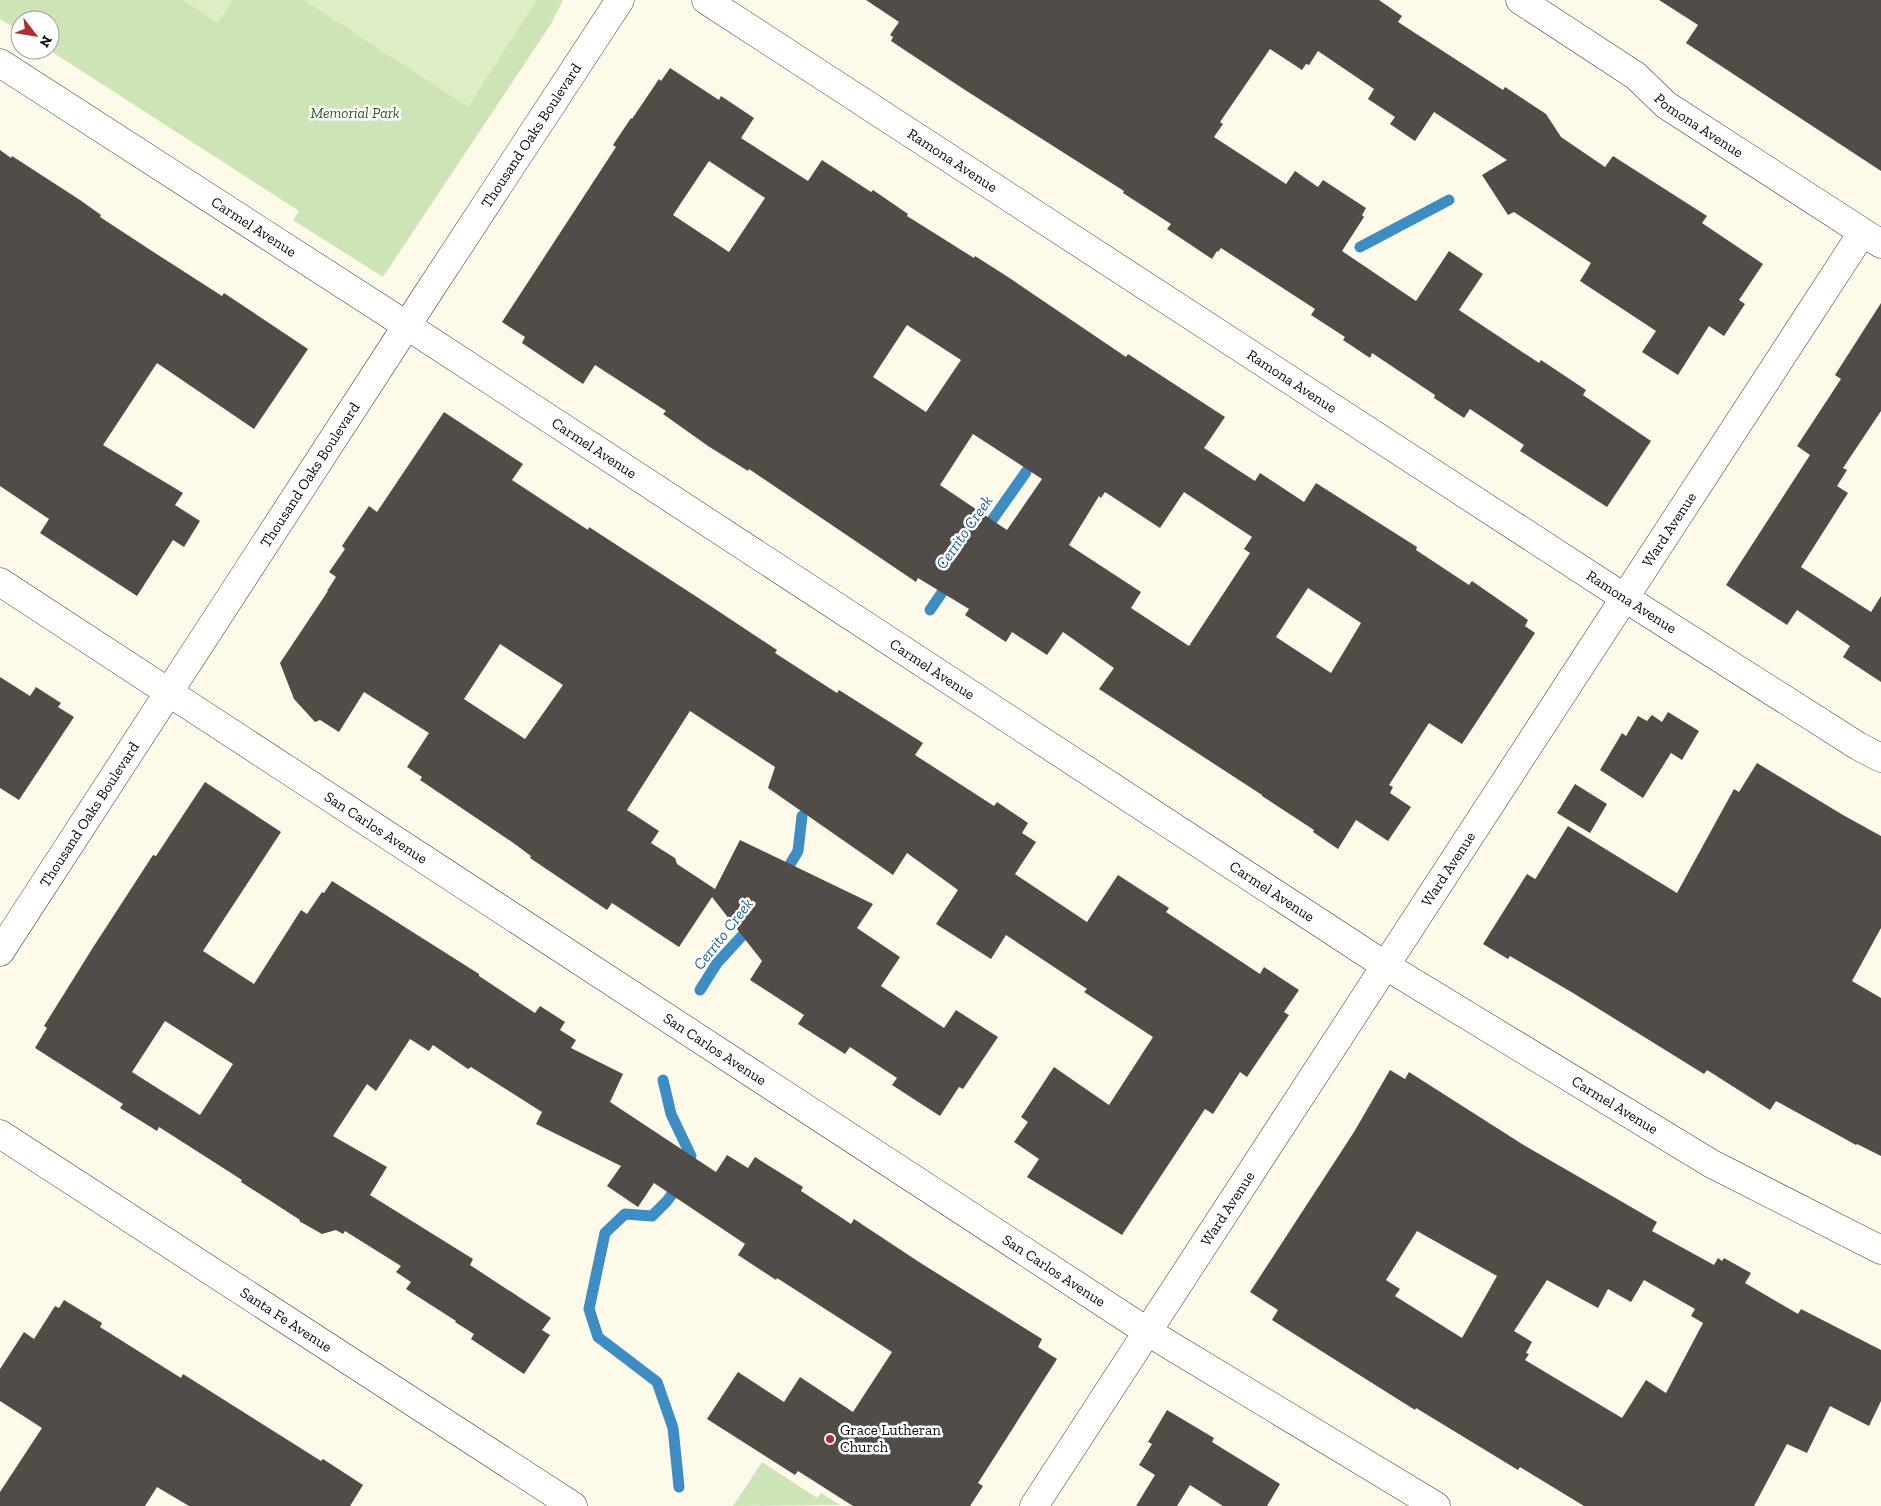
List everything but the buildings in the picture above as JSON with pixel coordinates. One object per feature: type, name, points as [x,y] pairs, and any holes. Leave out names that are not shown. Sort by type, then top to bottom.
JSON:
[{"type":"street","name":"Thousand Oaks Boulevard","points":[[0,952],[406,325],[620,0]]},
{"type":"street","name":"Ramona Avenue","points":[[706,0],[1625,598],[1858,746],[1881,758]]},
{"type":"street","name":"Pomona Avenue","points":[[1520,0],[1636,76],[1666,105],[1872,238]]},
{"type":"street","name":"Carmel Avenue","points":[[0,63],[406,325],[1386,966],[1712,1164],[1881,1250]]},
{"type":"street","name":"Ward Avenue","points":[[1034,1506],[1625,598],[1872,238]]},
{"type":"street","name":"San Carlos Avenue","points":[[0,582],[1148,1332],[1436,1506]]},
{"type":"street","name":"Santa Fe Avenue","points":[[0,1134],[573,1506]]},
{"type":"green space","name":"Memorial Park","points":[[0,0],[563,0],[551,24],[383,277],[293,220],[299,211],[60,57],[60,10],[10,10],[10,25],[0,19]]},
{"type":"green space","points":[[183,0],[233,0],[218,23]]},
{"type":"green space","points":[[304,0],[537,0],[468,107]]},
{"type":"green space","points":[[762,1462],[817,1498],[821,1493],[840,1505],[733,1506]]},
{"type":"waterway","name":"Cerrito Creek","points":[[1360,247],[1449,200]]},
{"type":"waterway","name":"Cerrito Creek","points":[[983,533],[1026,472]]},
{"type":"waterway","name":"Cerrito Creek","points":[[930,610],[950,581]]},
{"type":"waterway","name":"Cerrito Creek","points":[[783,876],[798,851],[802,816]]},
{"type":"waterway","name":"Cerrito Creek","points":[[700,990],[717,963],[752,925]]},
{"type":"waterway","name":"Cerrito Creek","points":[[663,1080],[671,1114],[691,1156],[686,1168]]},
{"type":"waterway","name":"Cerrito Creek","points":[[679,1487],[673,1428],[657,1382],[598,1337],[589,1309],[605,1233],[625,1214],[652,1216],[667,1201],[680,1183]]},
{"type":"place","name":"Grace Lutheran Church","points":[[830,1439]]}]
